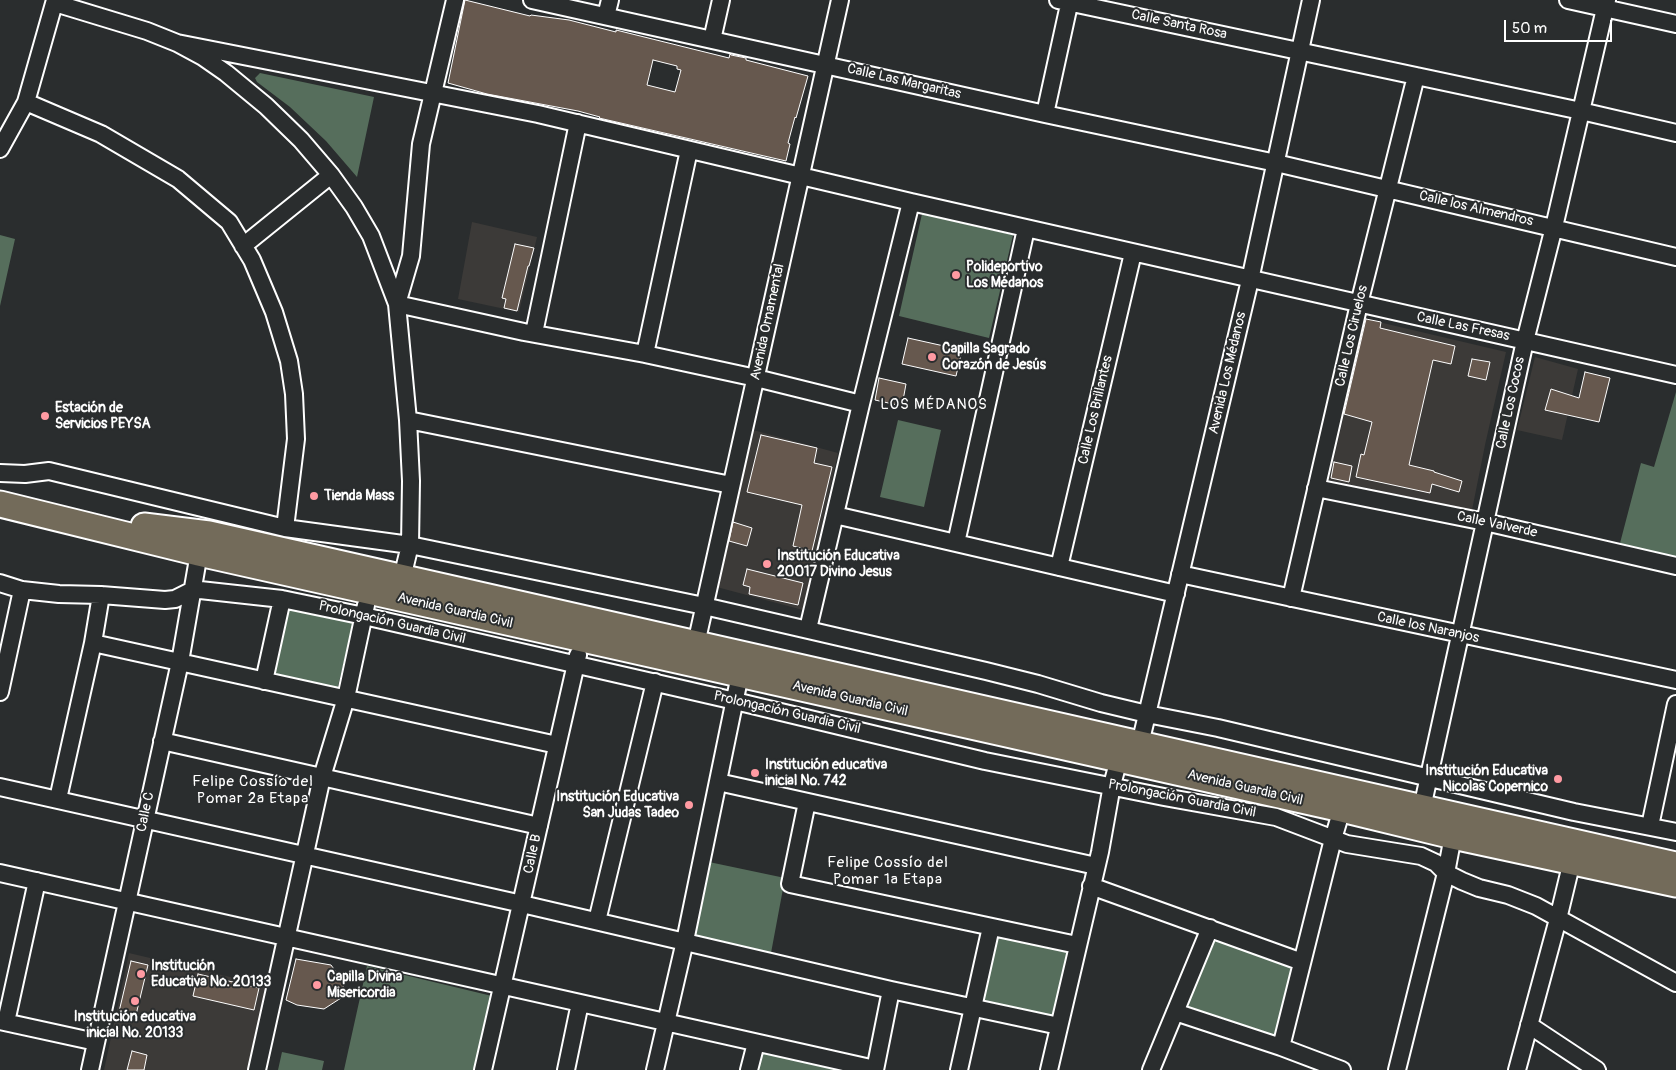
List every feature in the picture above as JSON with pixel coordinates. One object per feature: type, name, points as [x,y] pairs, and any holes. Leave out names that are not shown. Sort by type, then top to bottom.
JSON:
[{"type":"highway","name":"Avenida Guardia Civil","points":[[0,504],[199,553],[582,639],[742,665],[1140,744],[1676,865]]},
{"type":"highway","name":"Avenida Guardia Civil","points":[[25,510],[209,534],[696,644],[742,665],[1119,759],[1453,836],[1676,884]]},
{"type":"street","points":[[397,304],[411,256],[421,144],[455,0]]},
{"type":"street","name":"Calle Las Margaritas","points":[[532,0],[1045,114],[1276,163]]},
{"type":"street","points":[[606,16],[610,0]]},
{"type":"street","points":[[712,40],[721,0]]},
{"type":"street","name":"Avenida Ornamental","points":[[696,644],[840,0]]},
{"type":"street","name":"Avenida Los Médanos","points":[[1140,744],[1250,280],[1311,0]]},
{"type":"street","points":[[1568,0],[1606,4],[1676,24]]},
{"type":"street","points":[[0,149],[7,122],[26,102],[55,1],[147,31],[203,57],[266,106],[301,140],[331,175],[354,207],[371,236],[397,304],[408,420],[411,481],[410,545],[402,578]]},
{"type":"street","points":[[1045,114],[1066,1]]},
{"type":"street","name":"Calle Santa Rosa","points":[[1066,1],[1676,133]]},
{"type":"street","name":"Calle Los Cocos","points":[[1422,808],[1525,341],[1554,227],[1606,4]]},
{"type":"street","name":"Calle Las Fresas","points":[[177,44],[538,114],[800,177],[1250,280],[1676,374]]},
{"type":"street","name":"Calle Los Ciruelos","points":[[1291,598],[1359,304],[1416,76]]},
{"type":"street","points":[[26,102],[101,134],[178,179],[228,222],[252,260],[274,312],[289,361],[293,386],[296,439],[285,528]]},
{"type":"street","points":[[534,333],[578,123]]},
{"type":"street","points":[[645,354],[689,150]]},
{"type":"street","name":"Calle los Almendros","points":[[1276,163],[1676,257]]},
{"type":"street","points":[[243,246],[331,175]]},
{"type":"street","points":[[808,629],[860,404],[911,202]]},
{"type":"street","points":[[956,543],[1026,228]]},
{"type":"street","name":"Calle Los Brillantes","points":[[1059,567],[1133,253]]},
{"type":"street","points":[[397,304],[645,354],[756,378],[860,404]]},
{"type":"street","points":[[408,420],[731,485]]},
{"type":"street","points":[[0,473],[25,474],[49,471],[285,528],[410,545],[704,606],[1030,682],[1101,703],[1147,714],[1218,728],[1574,812],[1676,832]]},
{"type":"street","name":"Calle Valverde","points":[[1316,488],[1485,522],[1676,566]]},
{"type":"street","points":[[835,515],[1176,594]]},
{"type":"street","name":"Calle C","points":[[90,1070],[180,662],[199,553]]},
{"type":"street","name":"Calle los Naranjos","points":[[1180,574],[1676,680]]},
{"type":"street","name":"Prolongación Guardia Civil","points":[[0,583],[22,590],[59,594],[165,600],[175,599],[193,590],[211,590],[282,599],[734,700],[985,761],[1164,797],[1276,817],[1347,844],[1421,856],[1436,863],[1446,873],[1479,888],[1508,895],[1536,906],[1676,983]]},
{"type":"street","points":[[0,692],[22,590]]},
{"type":"street","points":[[258,1070],[322,777],[346,698],[369,591]]},
{"type":"street","points":[[58,799],[93,643],[101,595]]},
{"type":"street","points":[[264,681],[282,599]]},
{"type":"street","name":"Calle B","points":[[483,1070],[582,639]]},
{"type":"street","points":[[93,643],[557,745]]},
{"type":"street","points":[[655,1070],[685,941],[742,665]]},
{"type":"street","points":[[598,921],[655,682]]},
{"type":"street","points":[[1650,826],[1676,704]]},
{"type":"street","points":[[162,741],[539,826]]},
{"type":"street","points":[[1049,1070],[1119,759]]},
{"type":"street","points":[[718,782],[1096,866]]},
{"type":"street","points":[[0,787],[598,921],[891,990],[1059,1026]]},
{"type":"street","points":[[808,802],[790,884],[1077,946]]},
{"type":"street","points":[[1282,1047],[1342,809]]},
{"type":"street","points":[[1397,1070],[1446,873],[1453,836]]},
{"type":"street","points":[[1517,1070],[1572,861]]},
{"type":"street","points":[[0,873],[287,936],[875,1070],[891,990]]},
{"type":"street","points":[[37,881],[3,1022],[96,1042]]},
{"type":"street","points":[[1091,886],[1302,962]]},
{"type":"street","points":[[959,1070],[991,927]]},
{"type":"street","points":[[1151,1070],[1210,928]]},
{"type":"street","points":[[566,1070],[580,1002]]},
{"type":"street","points":[[1175,1012],[1282,1047],[1342,1070]]},
{"type":"street","points":[[1529,1025],[1597,1070]]},
{"type":"street","points":[[749,1070],[756,1043]]},
{"type":"shaded area","points":[[472,222],[537,237],[519,312],[458,299]]},
{"type":"shaded area","points":[[1366,319],[1506,352],[1472,510],[1329,480]]},
{"type":"shaded area","points":[[1535,357],[1578,369],[1562,440],[1517,430]]},
{"type":"shaded area","points":[[753,430],[838,453],[803,610],[713,586]]},
{"type":"shaded area","points":[[129,953],[268,986],[250,1070],[104,1070]]},
{"type":"green space","points":[[260,73],[374,97],[357,177],[326,141],[290,107],[257,82],[255,78]]},
{"type":"green space","name":"Polideportivo Los Médanos","points":[[922,214],[1013,235],[989,338],[899,316]]},
{"type":"green space","points":[[0,235],[15,239],[0,306]]},
{"type":"green space","points":[[1676,392],[1676,560],[1619,547],[1641,463],[1654,467]]},
{"type":"green space","points":[[898,420],[941,430],[924,507],[880,497]]},
{"type":"green space","points":[[287,608],[354,621],[337,690],[271,676]]},
{"type":"green space","points":[[709,862],[785,878],[771,953],[695,937]]},
{"type":"green space","points":[[995,933],[1067,952],[1054,1017],[979,1001]]},
{"type":"green space","points":[[1210,936],[1297,967],[1276,1040],[1186,1011]]},
{"type":"green space","points":[[367,966],[492,996],[474,1070],[344,1070]]},
{"type":"green space","points":[[757,1051],[838,1070],[752,1070]]},
{"type":"green space","points":[[282,1052],[324,1061],[322,1070],[278,1070]]},
{"type":"building","points":[[465,0],[530,16],[569,20],[616,32],[616,30],[729,58],[730,54],[808,76],[788,143],[790,144],[786,161],[599,118],[578,111],[487,94],[448,83]],"holes":[[[653,60],[677,66],[677,69],[681,70],[675,92],[647,85]]]},
{"type":"building","points":[[515,244],[534,248],[517,311],[504,308],[506,299],[502,298]]},
{"type":"building","points":[[1366,319],[1381,322],[1380,328],[1455,346],[1451,364],[1433,360],[1409,465],[1462,481],[1459,492],[1432,484],[1430,493],[1356,477],[1361,454],[1364,455],[1372,422],[1344,414]]},
{"type":"building","name":"Capilla Sagrado Corazón de Jesús","points":[[908,338],[962,350],[956,376],[902,364]]},
{"type":"building","points":[[1472,359],[1490,362],[1486,380],[1468,376]]},
{"type":"building","points":[[1585,372],[1610,378],[1599,422],[1545,410],[1551,389],[1579,398]]},
{"type":"building","points":[[879,378],[906,384],[902,406],[875,400]]},
{"type":"building","points":[[761,435],[817,448],[814,463],[832,467],[812,551],[793,546],[802,505],[747,492]]},
{"type":"building","points":[[1334,462],[1352,466],[1349,482],[1331,478]]},
{"type":"building","points":[[733,522],[752,528],[747,546],[729,541]]},
{"type":"building","points":[[747,569],[803,583],[798,605],[749,594],[750,587],[743,585]]},
{"type":"building","name":"Capilla Divina Misericordia","points":[[296,959],[331,965],[344,983],[341,998],[324,1009],[297,1005],[286,1000]]},
{"type":"building","points":[[131,961],[148,965],[135,1019],[118,1016]]},
{"type":"building","points":[[198,974],[259,988],[254,1010],[193,996]]},
{"type":"building","points":[[132,1051],[147,1055],[144,1070],[127,1070]]},
{"type":"place","name":"Polideportivo Los Médanos","points":[[956,275]]},
{"type":"place","name":"Capilla Sagrado Corazón de Jesús","points":[[932,357]]},
{"type":"place","name":"Estación de Servicios PEYSA","points":[[45,416]]},
{"type":"place","name":"Tienda Mass","points":[[314,496]]},
{"type":"place","name":"Institución Educativa 20017 Divino Jesus","points":[[767,564]]},
{"type":"place","name":"Institución educativa inicial No. 742","points":[[755,773]]},
{"type":"place","name":"Institución Educativa Nicolas Copernico","points":[[1558,779]]},
{"type":"place","name":"Institución Educativa San Judas Tadeo","points":[[689,805]]},
{"type":"place","name":"Institución Educativa No. 20133","points":[[141,974]]},
{"type":"place","name":"Capilla Divina Misericordia","points":[[317,985]]},
{"type":"place","name":"Institución educativa inicial No. 20133","points":[[135,1001]]},
{"type":"district","name":"LOS MÉDANOS","points":[[934,405]]},
{"type":"district","name":"Felipe Cossío del Pomar 2ª Etapa","points":[[253,790]]},
{"type":"district","name":"Felipe Cossío del Pomar 1ª Etapa","points":[[888,872]]}]
